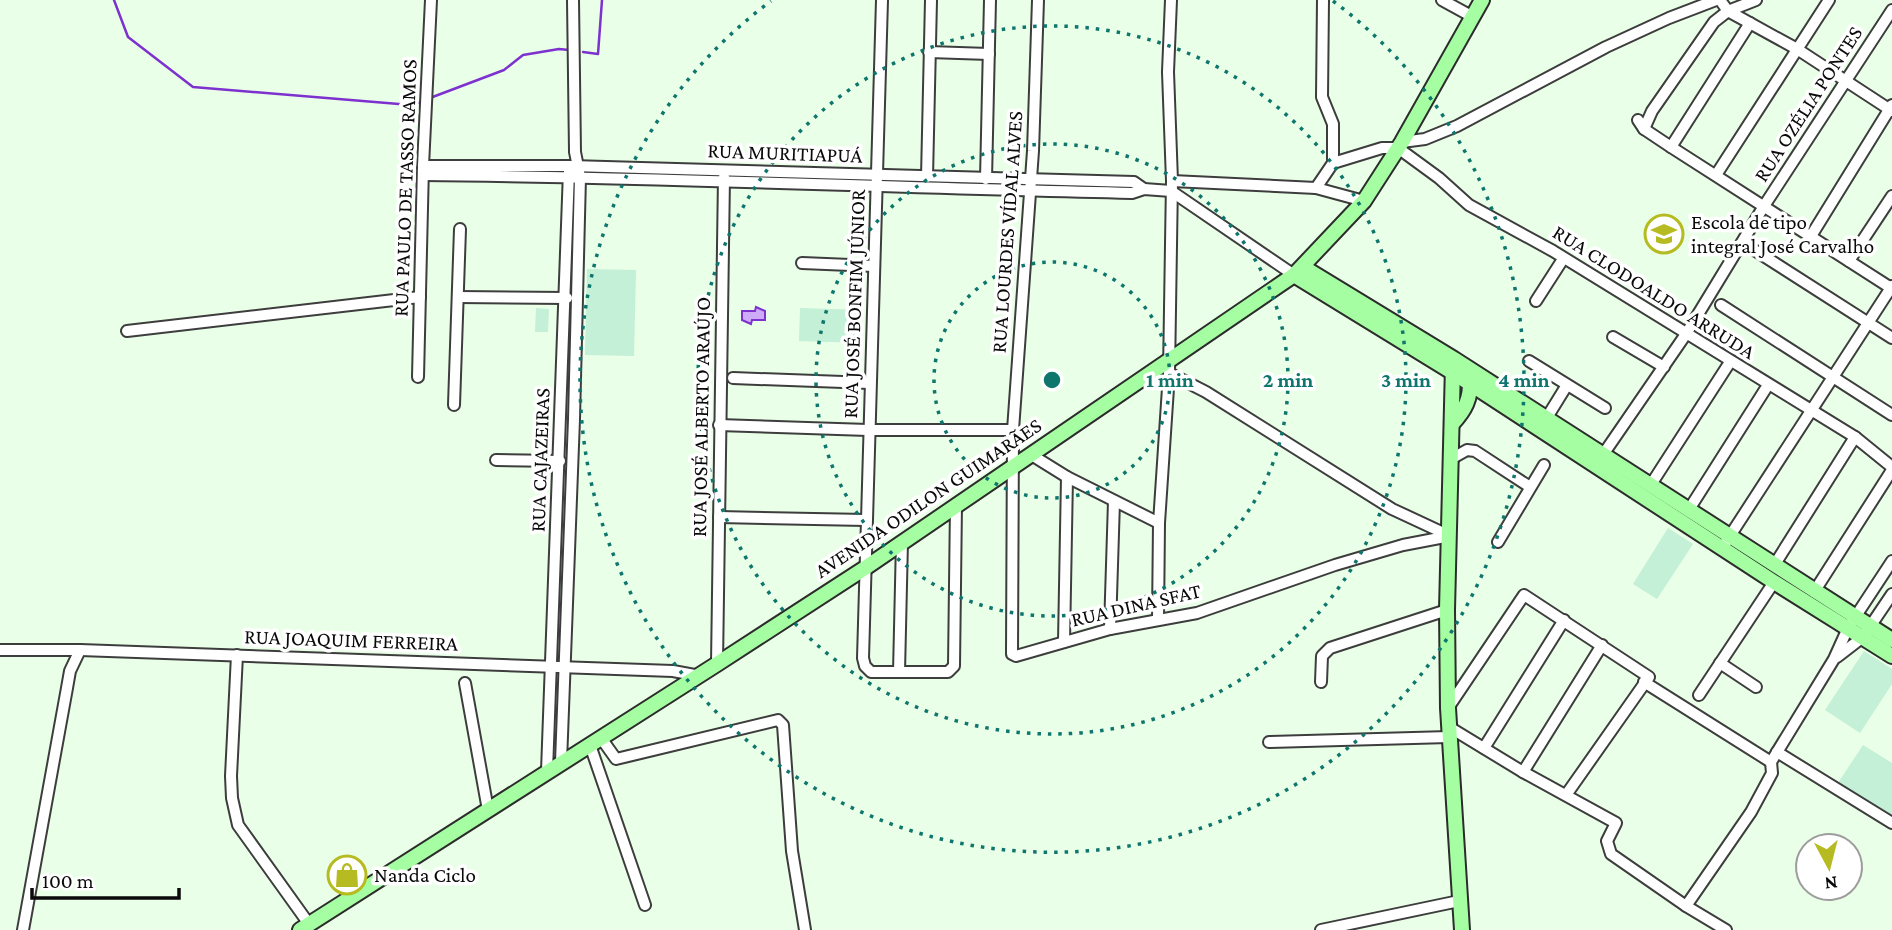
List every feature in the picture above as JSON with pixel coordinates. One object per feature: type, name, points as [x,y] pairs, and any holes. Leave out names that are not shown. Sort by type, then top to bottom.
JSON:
[{"type":"street","name":"RUA PAULO DE TASSO RAMOS","points":[[418,377],[423,170],[431,0]]},
{"type":"street","name":"RUA CAJAZEIRAS","points":[[547,771],[553,668],[563,298],[575,152],[573,0]]},
{"type":"street","name":"RUA JOSÉ BONFIM JÚNIOR","points":[[882,0],[863,658],[867,670],[873,673],[899,672]]},
{"type":"street","points":[[927,177],[930,0]]},
{"type":"street","points":[[986,179],[990,0]]},
{"type":"street","name":"RUA LOURDES VÍDAL ALVES","points":[[1013,466],[1013,430],[1033,151],[1038,0]]},
{"type":"street","points":[[1158,619],[1159,523],[1169,367],[1171,186],[1168,72],[1171,0]]},
{"type":"street","points":[[1316,188],[1333,163],[1333,124],[1322,97],[1323,0]]},
{"type":"street","points":[[1442,0],[1473,17]]},
{"type":"street","name":"AVENIDA ODILON GUIMARÃES","points":[[304,927],[865,568],[1030,454],[1169,367],[1298,271],[1364,201],[1400,145],[1482,0]]},
{"type":"street","points":[[1333,163],[1424,139],[1457,126],[1606,47],[1669,18],[1718,0],[1731,5],[1750,23],[1891,108],[1811,236]]},
{"type":"street","points":[[1726,542],[1891,287],[1671,147],[1641,124],[1720,16],[1731,5],[1756,0]]},
{"type":"street","points":[[1716,176],[1829,0]]},
{"type":"street","name":"RUA OZÉLIA PONTES","points":[[1599,461],[1686,334],[1764,206],[1892,10]]},
{"type":"street","points":[[1671,147],[1750,23]]},
{"type":"street","points":[[929,52],[989,54]]},
{"type":"street","name":"RUA CLODOALDO ARRUDA","points":[[1400,145],[1469,205],[1813,411],[1855,438],[1892,468]]},
{"type":"street","name":"RUA MURITIAPUÁ","points":[[423,170],[574,171],[1029,186],[1132,193],[1171,186],[1316,188],[1364,201]]},
{"type":"street","name":"RUA CAJAZEIRAS","points":[[561,762],[577,298],[574,171]]},
{"type":"street","name":"RUA JOSÉ ALBERTO ARAÚJO","points":[[718,664],[724,176]]},
{"type":"street","name":"RUA MURITIAPUÁ","points":[[878,181],[927,177],[986,179],[1029,186]]},
{"type":"street","points":[[1171,186],[1298,271],[1453,366],[1470,385],[1599,461],[1726,542],[1775,564],[1892,651]]},
{"type":"street","points":[[1849,261],[1892,196]]},
{"type":"street","points":[[454,405],[460,229]]},
{"type":"street","points":[[1756,251],[1892,338]]},
{"type":"street","points":[[1536,301],[1563,259]]},
{"type":"street","points":[[802,263],[874,265]]},
{"type":"street","points":[[127,331],[420,297]]},
{"type":"street","points":[[458,297],[577,298]]},
{"type":"street","points":[[1721,305],[1892,415]]},
{"type":"street","points":[[1614,337],[1664,367]]},
{"type":"street","points":[[1529,361],[1605,408]]},
{"type":"street","points":[[1650,486],[1730,362]]},
{"type":"street","points":[[1453,366],[1469,369],[1546,419],[1599,461],[1650,486],[1660,500],[1688,511],[1774,582],[1852,622]]},
{"type":"street","points":[[1453,366],[1447,610],[1448,708],[1462,930]]},
{"type":"street","points":[[1169,367],[1392,509],[1450,536]]},
{"type":"street","points":[[1451,424],[1467,405],[1469,369]]},
{"type":"street","points":[[733,377],[870,383]]},
{"type":"street","points":[[1546,419],[1567,385]]},
{"type":"street","points":[[1688,511],[1768,386]]},
{"type":"street","points":[[719,425],[868,430],[1013,430]]},
{"type":"street","points":[[1775,564],[1855,438]]},
{"type":"street","points":[[1451,458],[1467,450],[1475,451],[1530,487]]},
{"type":"street","points":[[1030,454],[1067,477],[1159,523]]},
{"type":"street","points":[[496,460],[560,461]]},
{"type":"street","points":[[1498,542],[1544,465]]},
{"type":"street","name":"RUA DINA SFAT","points":[[1013,466],[1011,651],[1016,656],[1110,629],[1198,613],[1335,565],[1403,545],[1450,536]]},
{"type":"street","points":[[1814,592],[1892,468]]},
{"type":"street","points":[[1064,642],[1067,477]]},
{"type":"street","points":[[1110,629],[1114,500]]},
{"type":"street","points":[[902,541],[899,672],[948,672],[956,663],[956,504]]},
{"type":"street","points":[[719,517],[866,520]]},
{"type":"street","points":[[1686,906],[1751,811],[1772,773],[1774,757],[1834,659],[1852,622],[1892,561]]},
{"type":"street","points":[[1699,695],[1774,582]]},
{"type":"street","points":[[1834,659],[1867,632],[1892,594]]},
{"type":"street","points":[[1448,708],[1524,595],[1648,677],[1566,795]]},
{"type":"street","points":[[1321,682],[1322,656],[1330,648],[1447,610]]},
{"type":"street","points":[[1484,748],[1563,620]]},
{"type":"street","points":[[1523,772],[1602,645]]},
{"type":"street","name":"RUA JOAQUIM FERREIRA","points":[[0,650],[80,650],[673,671],[699,676]]},
{"type":"street","points":[[23,930],[70,671],[80,650]]},
{"type":"street","points":[[237,655],[231,776],[232,798],[238,825],[304,927]]},
{"type":"street","points":[[1720,663],[1756,687]]},
{"type":"street","points":[[1644,682],[1892,823]]},
{"type":"street","points":[[465,683],[488,810]]},
{"type":"street","points":[[595,741],[617,759],[778,720],[783,725],[792,852],[805,930]]},
{"type":"street","points":[[1269,742],[1449,732],[1484,748],[1616,823],[1607,841],[1611,854],[1726,930]]},
{"type":"street","points":[[595,741],[645,905]]},
{"type":"street","points":[[1321,930],[1460,901]]},
{"type":"green space","points":[[587,269],[636,270],[634,356],[585,355]]},
{"type":"green space","points":[[536,308],[549,309],[548,332],[535,332]]},
{"type":"green space","points":[[800,308],[862,310],[861,343],[799,341]]},
{"type":"green space","points":[[1668,528],[1693,544],[1657,599],[1633,584]]},
{"type":"green space","points":[[1864,651],[1892,669],[1892,684],[1860,733],[1825,710]]},
{"type":"green space","points":[[1863,745],[1892,763],[1892,817],[1838,783]]},
{"type":"shaded area","points":[[756,307],[765,311],[765,320],[752,320],[751,324],[742,320],[742,311],[755,311]]},
{"type":"waterway","points":[[114,0],[128,37],[193,87],[411,105],[421,102]]},
{"type":"waterway","points":[[583,52],[598,54],[602,0]]},
{"type":"waterway","points":[[430,98],[504,70],[523,55],[569,50]]},
{"type":"place","name":"Escola de tipo integral José Carvalho","points":[[1664,234]]},
{"type":"place","name":"Nanda Ciclo","points":[[347,875]]}]
